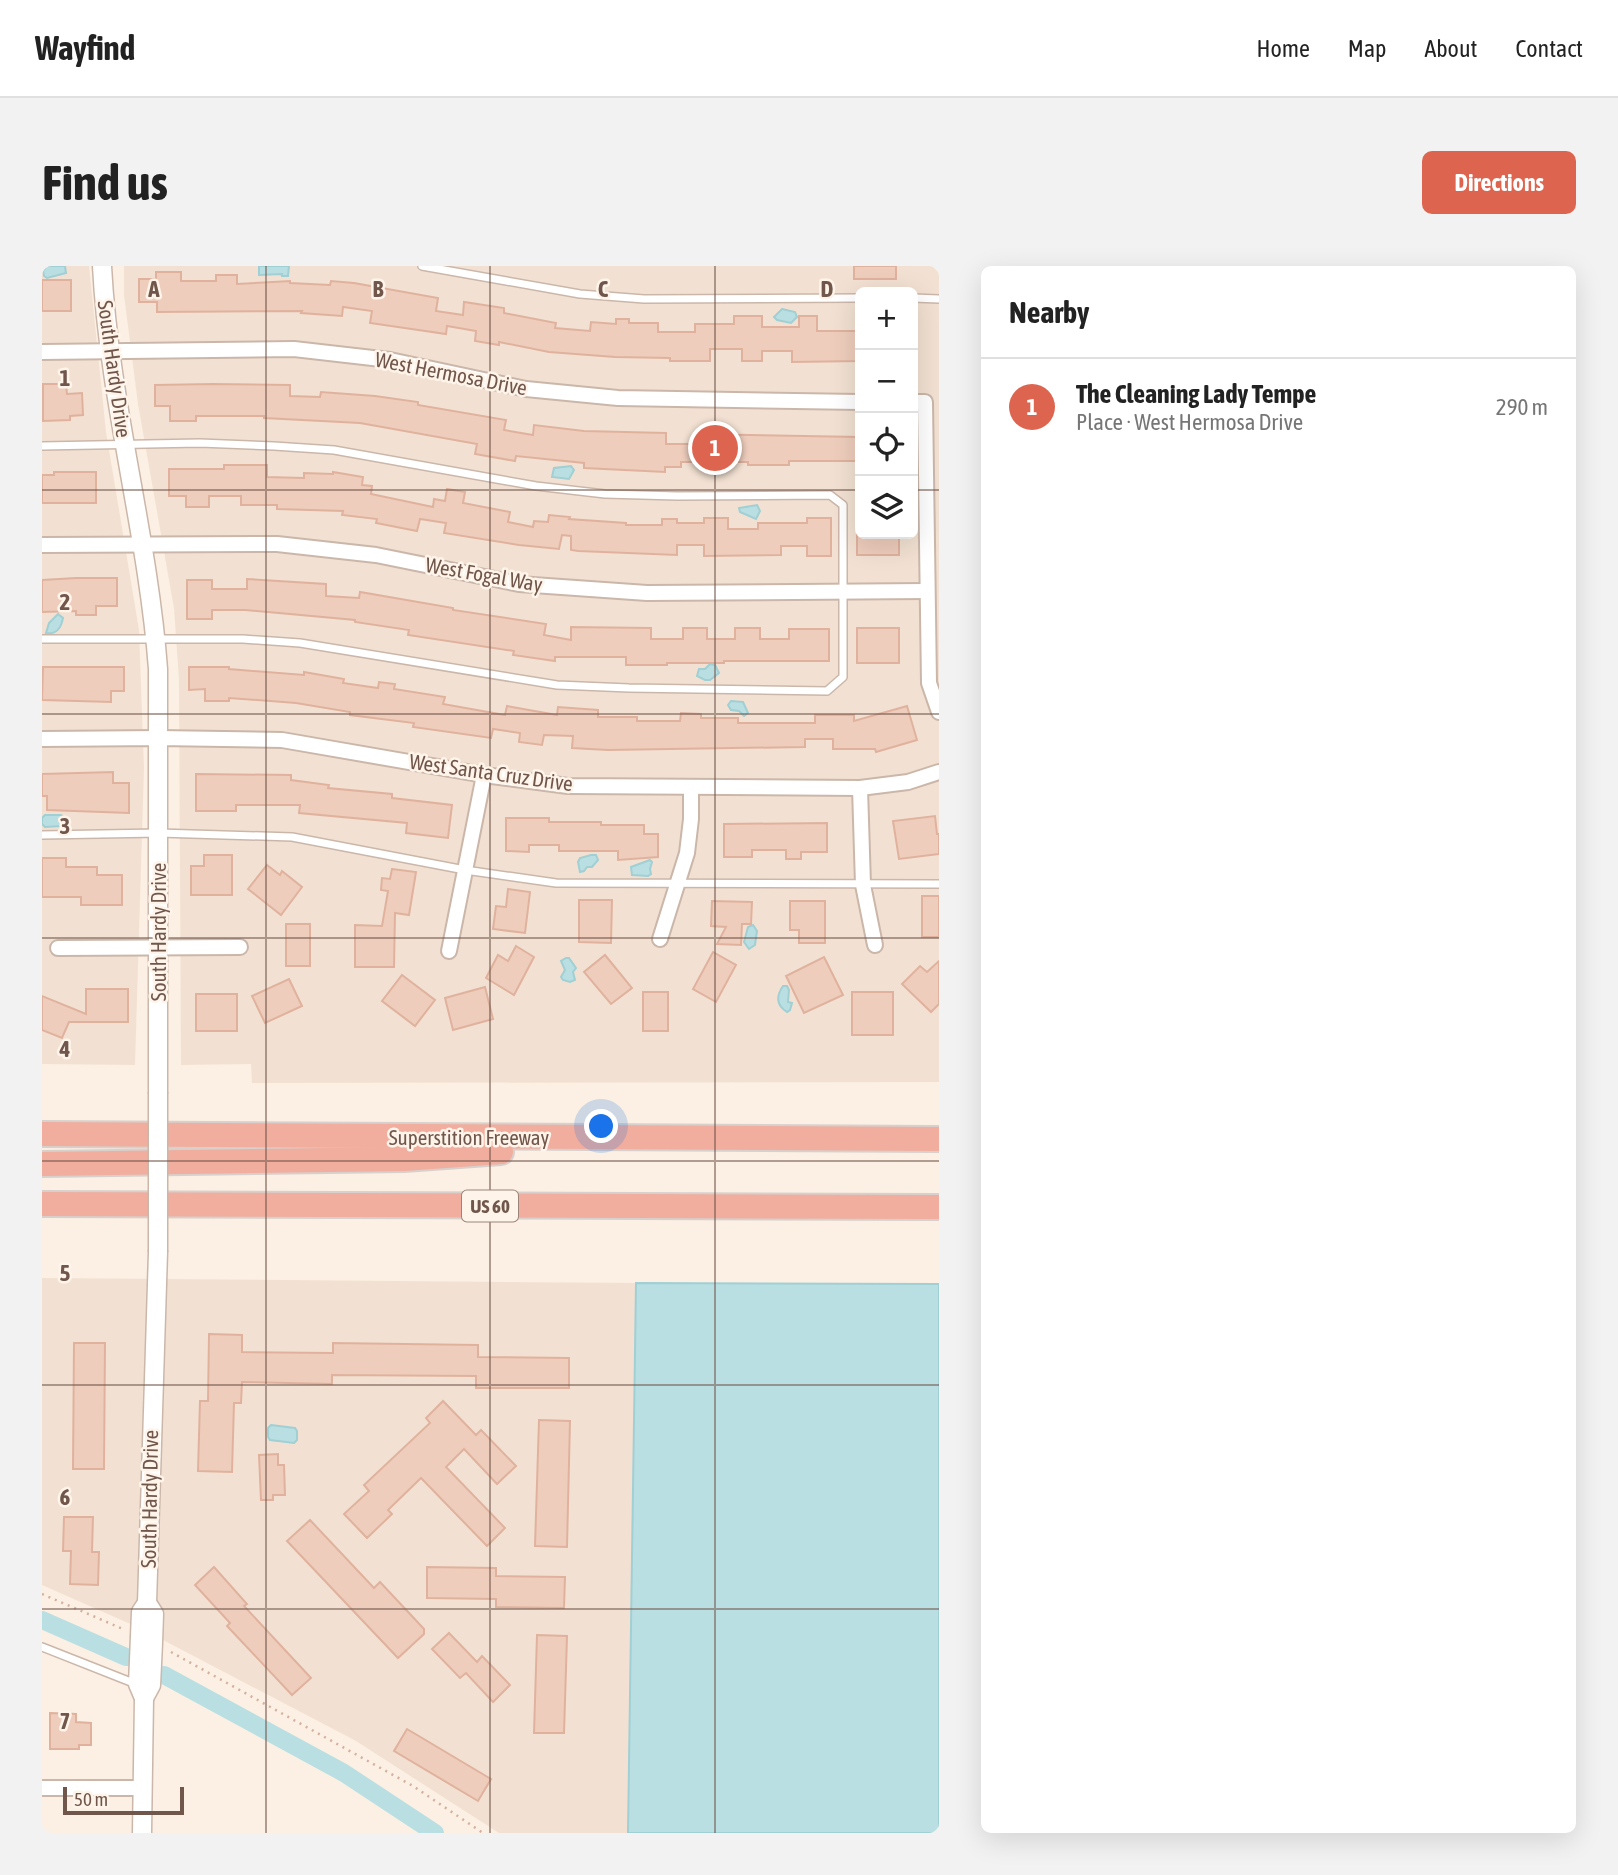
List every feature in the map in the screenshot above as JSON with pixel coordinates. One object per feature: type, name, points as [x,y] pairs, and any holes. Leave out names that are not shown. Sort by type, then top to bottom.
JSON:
[{"type":"highway","name":"Superstition Freeway","points":[[47,1134],[939,1139]]},
{"type":"highway","points":[[42,1164],[404,1159],[648,1139]]},
{"type":"highway","name":"US 60","points":[[42,1204],[939,1207]]},
{"type":"street","name":"South Hardy Drive","points":[[102,266],[110,350],[156,638],[159,738],[158,1252],[148,1603],[141,1612],[146,1643],[142,1833]]},
{"type":"street","name":"West Hermosa Drive","points":[[42,352],[294,349],[390,360],[526,389],[618,398],[855,402]]},
{"type":"street","points":[[919,402],[927,591],[934,662],[929,683],[939,712]]},
{"type":"street","name":"West Fogal Way","points":[[42,545],[277,544],[376,555],[519,584],[634,592],[927,591]]},
{"type":"street","name":"West Santa Cruz Drive","points":[[42,739],[282,740],[484,775],[568,786],[860,788],[908,782],[939,772]]},
{"type":"street","points":[[449,951],[484,775]]},
{"type":"street","points":[[660,939],[687,853],[691,788]]},
{"type":"street","points":[[860,788],[863,885],[875,945]]},
{"type":"street","points":[[58,948],[240,947]]},
{"type":"street","points":[[42,1788],[143,1788]]},
{"type":"lane","points":[[422,266],[580,294],[631,298],[855,298]]},
{"type":"lane","points":[[918,298],[939,299]]},
{"type":"lane","points":[[42,446],[225,444],[334,450],[536,486],[605,494],[830,495],[843,505],[843,677],[827,691],[557,685],[300,643],[243,639],[42,639]]},
{"type":"lane","points":[[42,835],[159,833],[292,837],[465,870],[556,883],[939,884]]},
{"type":"lane","points":[[42,1647],[145,1689]]},
{"type":"path","points":[[42,1594],[146,1643],[413,1786],[483,1833]]},
{"type":"shaded area","points":[[42,266],[89,266],[106,432],[139,630],[144,768],[135,1065],[42,1064]]},
{"type":"shaded area","points":[[124,266],[932,266],[939,273],[939,1082],[252,1083],[251,1064],[181,1065],[179,680],[174,608],[138,404],[124,295]]},
{"type":"shaded area","points":[[42,1278],[636,1283],[628,1833],[499,1833],[356,1741],[144,1630],[42,1585]]},
{"type":"water","points":[[47,266],[65,266],[66,273],[47,278],[43,271]]},
{"type":"water","points":[[259,266],[289,266],[288,276],[259,275]]},
{"type":"water","points":[[782,309],[795,312],[797,317],[791,323],[777,320],[774,317]]},
{"type":"water","points":[[571,466],[574,470],[569,479],[552,477],[554,468]]},
{"type":"water","points":[[757,505],[760,511],[756,519],[740,512],[739,508]]},
{"type":"water","points":[[58,614],[63,618],[60,628],[56,632],[46,633],[49,623]]},
{"type":"water","points":[[710,664],[715,665],[719,673],[710,680],[697,676],[699,669],[705,669]]},
{"type":"water","points":[[731,701],[743,702],[748,713],[744,716],[739,711],[731,710],[728,705]]},
{"type":"water","points":[[45,815],[61,815],[67,820],[62,826],[45,827],[42,818]]},
{"type":"water","points":[[596,855],[598,860],[592,867],[580,872],[580,858]]},
{"type":"water","points":[[650,860],[651,874],[632,875],[631,867]]},
{"type":"water","points":[[753,925],[757,931],[755,945],[749,949],[744,942],[748,927]]},
{"type":"water","points":[[569,958],[576,968],[573,972],[575,980],[570,982],[561,977],[565,970],[561,961]]},
{"type":"water","points":[[783,986],[787,986],[788,1002],[792,1003],[787,1012],[778,1000]]},
{"type":"water","points":[[636,1283],[939,1284],[939,1833],[628,1833]]},
{"type":"water","points":[[271,1425],[295,1428],[297,1440],[294,1443],[270,1440],[268,1428]]},
{"type":"building","points":[[854,266],[896,266],[896,279],[854,279]]},
{"type":"building","points":[[156,272],[181,272],[181,281],[216,281],[216,275],[237,275],[237,284],[290,281],[330,285],[331,281],[354,283],[438,298],[436,311],[463,315],[464,302],[504,308],[504,313],[556,323],[555,328],[590,331],[591,322],[616,324],[616,319],[629,319],[629,323],[658,323],[658,332],[695,332],[695,324],[734,324],[734,316],[762,316],[762,327],[799,327],[799,316],[817,316],[817,331],[855,331],[855,361],[792,362],[792,351],[762,351],[762,361],[742,361],[742,349],[710,349],[710,361],[670,361],[670,358],[549,352],[499,342],[499,345],[475,341],[476,331],[447,326],[446,334],[370,323],[372,311],[343,307],[342,316],[301,313],[302,311],[157,312],[157,302],[139,302],[139,279],[156,279]]},
{"type":"building","points":[[42,280],[71,280],[71,311],[42,311]]},
{"type":"building","points":[[43,384],[66,384],[67,394],[82,393],[83,415],[70,416],[70,420],[43,421]]},
{"type":"building","points":[[155,385],[290,385],[290,396],[320,397],[321,392],[375,396],[506,420],[504,430],[533,435],[534,425],[584,431],[666,433],[666,444],[694,444],[694,434],[855,437],[855,461],[789,461],[789,465],[681,462],[681,467],[665,467],[665,472],[584,468],[584,463],[516,456],[515,461],[475,454],[477,444],[360,423],[264,416],[196,416],[196,421],[170,421],[170,406],[155,406]]},
{"type":"building","points":[[224,465],[267,465],[267,477],[304,478],[304,473],[333,472],[363,477],[362,485],[372,486],[371,494],[433,507],[434,499],[445,501],[447,489],[465,492],[463,503],[510,512],[508,522],[533,527],[534,521],[548,522],[549,515],[626,525],[662,525],[662,519],[677,519],[677,523],[704,523],[704,518],[728,518],[728,529],[758,529],[758,523],[807,523],[807,518],[831,518],[831,556],[807,556],[807,546],[781,546],[781,555],[704,556],[704,545],[677,545],[677,555],[578,551],[571,550],[571,536],[562,535],[559,549],[444,533],[446,523],[420,519],[417,531],[376,523],[377,519],[342,515],[343,511],[277,509],[277,505],[241,505],[241,496],[209,496],[209,507],[186,507],[186,496],[169,496],[169,469],[224,469]]},
{"type":"building","points":[[54,472],[96,472],[96,503],[42,503],[42,475],[54,475]]},
{"type":"building","points":[[857,539],[899,539],[899,555],[857,555]]},
{"type":"building","points":[[117,578],[117,606],[96,606],[96,615],[76,615],[76,611],[42,612],[42,580]]},
{"type":"building","points":[[247,579],[326,584],[326,596],[359,598],[360,592],[546,624],[544,635],[571,640],[571,627],[651,628],[651,639],[683,639],[683,628],[707,628],[707,639],[735,639],[735,628],[760,628],[760,639],[789,639],[789,629],[829,629],[829,661],[626,665],[626,657],[555,657],[555,661],[513,655],[514,651],[408,635],[409,630],[355,620],[245,610],[212,610],[212,619],[187,619],[187,580],[212,580],[212,589],[247,589]]},
{"type":"building","points":[[857,628],[899,628],[899,663],[857,663]]},
{"type":"building","points":[[43,667],[124,667],[124,691],[111,691],[111,702],[42,700]]},
{"type":"building","points":[[189,667],[229,667],[304,675],[304,672],[344,679],[343,683],[378,688],[379,682],[395,684],[394,689],[445,697],[443,704],[505,715],[507,706],[557,715],[558,707],[598,710],[598,717],[637,717],[637,721],[680,721],[681,713],[701,714],[701,718],[738,718],[738,723],[815,723],[815,715],[854,715],[854,721],[907,706],[917,740],[876,752],[875,749],[833,749],[833,739],[805,739],[805,747],[608,750],[572,748],[573,736],[544,735],[542,745],[519,742],[520,733],[493,729],[491,738],[413,727],[414,723],[350,715],[350,712],[296,703],[229,698],[229,701],[205,701],[205,689],[189,690]]},
{"type":"building","points":[[113,772],[113,783],[129,783],[129,813],[47,810],[47,796],[42,796],[42,774]]},
{"type":"building","points":[[196,774],[291,775],[291,780],[329,785],[328,788],[392,794],[392,798],[452,805],[448,838],[406,833],[407,823],[299,813],[300,805],[236,805],[236,811],[196,811]]},
{"type":"building","points":[[935,816],[939,854],[899,859],[893,821]]},
{"type":"building","points":[[506,818],[549,818],[549,822],[601,822],[601,825],[644,825],[644,834],[658,834],[658,857],[618,860],[618,851],[559,851],[559,845],[529,845],[529,852],[506,851]]},
{"type":"building","points":[[827,823],[827,852],[801,852],[801,859],[786,859],[786,850],[752,850],[752,857],[724,857],[724,824]]},
{"type":"building","points":[[204,855],[232,855],[232,895],[191,895],[191,866],[204,866]]},
{"type":"building","points":[[42,858],[66,858],[66,867],[97,867],[97,875],[122,875],[122,905],[81,905],[81,897],[42,897]]},
{"type":"building","points":[[267,865],[280,875],[282,871],[302,887],[281,915],[248,889]]},
{"type":"building","points":[[392,869],[416,872],[409,915],[395,913],[394,967],[355,967],[355,925],[382,926],[388,891],[381,890],[382,878],[390,879]]},
{"type":"building","points":[[508,889],[530,892],[525,933],[493,929],[496,906],[506,907]]},
{"type":"building","points":[[922,896],[939,896],[939,937],[922,937]]},
{"type":"building","points":[[579,900],[612,900],[611,943],[579,942]]},
{"type":"building","points":[[712,901],[752,902],[751,924],[742,924],[741,945],[717,944],[726,927],[711,926]]},
{"type":"building","points":[[790,901],[825,901],[825,943],[799,943],[799,930],[790,930]]},
{"type":"building","points":[[286,924],[310,924],[310,966],[286,966]]},
{"type":"building","points":[[516,946],[534,957],[514,995],[486,978],[498,955],[508,961]]},
{"type":"building","points":[[713,952],[736,965],[716,1002],[693,989]]},
{"type":"building","points":[[605,955],[632,988],[611,1004],[584,972]]},
{"type":"building","points":[[824,957],[843,995],[804,1013],[786,976]]},
{"type":"building","points":[[939,961],[939,1004],[931,1012],[902,984],[920,966],[927,972]]},
{"type":"building","points":[[402,975],[435,1000],[415,1026],[382,1001]]},
{"type":"building","points":[[289,979],[302,1006],[265,1023],[252,996]]},
{"type":"building","points":[[485,987],[493,1019],[453,1030],[445,998]]},
{"type":"building","points":[[86,989],[128,989],[128,1022],[69,1022],[62,1038],[42,1030],[42,996],[86,1014]]},
{"type":"building","points":[[643,992],[668,992],[668,1031],[643,1031]]},
{"type":"building","points":[[852,992],[893,992],[893,1035],[852,1035]]},
{"type":"building","points":[[196,994],[237,994],[237,1031],[196,1031]]},
{"type":"building","points":[[209,1334],[242,1335],[242,1352],[333,1353],[333,1343],[478,1345],[478,1357],[569,1358],[569,1388],[476,1388],[476,1376],[332,1375],[332,1384],[242,1382],[241,1403],[234,1403],[232,1472],[198,1471],[200,1401],[208,1401]]},
{"type":"building","points":[[74,1343],[105,1343],[104,1469],[73,1469]]},
{"type":"building","points":[[443,1401],[476,1435],[481,1430],[516,1466],[497,1484],[464,1449],[446,1467],[505,1528],[487,1546],[421,1478],[388,1510],[392,1514],[367,1538],[344,1514],[369,1491],[364,1485],[430,1423],[426,1418]]},
{"type":"building","points":[[539,1420],[570,1421],[567,1547],[535,1546]]},
{"type":"building","points":[[278,1454],[278,1465],[284,1465],[285,1495],[273,1495],[273,1500],[261,1500],[259,1455]]},
{"type":"building","points":[[64,1517],[93,1517],[92,1552],[99,1552],[98,1585],[70,1584],[71,1551],[63,1551]]},
{"type":"building","points":[[310,1520],[374,1588],[380,1582],[424,1629],[424,1634],[398,1658],[287,1541]]},
{"type":"building","points":[[214,1567],[247,1604],[244,1606],[311,1678],[292,1695],[227,1626],[230,1623],[195,1585]]},
{"type":"building","points":[[427,1567],[496,1568],[496,1576],[565,1577],[564,1608],[496,1607],[496,1599],[427,1598]]},
{"type":"building","points":[[449,1633],[477,1662],[482,1656],[510,1685],[493,1702],[466,1673],[460,1678],[432,1649]]},
{"type":"building","points":[[537,1635],[567,1636],[564,1733],[534,1733]]},
{"type":"building","points":[[50,1713],[76,1714],[76,1722],[91,1723],[91,1745],[79,1745],[79,1749],[50,1749]]},
{"type":"building","points":[[407,1729],[491,1779],[478,1801],[394,1751]]},
{"type":"waterway","points":[[42,1620],[126,1657]]},
{"type":"waterway","points":[[164,1675],[344,1773],[435,1833]]},
{"type":"place","name":"The Cleaning Lady Tempe","points":[[715,448]]}]
